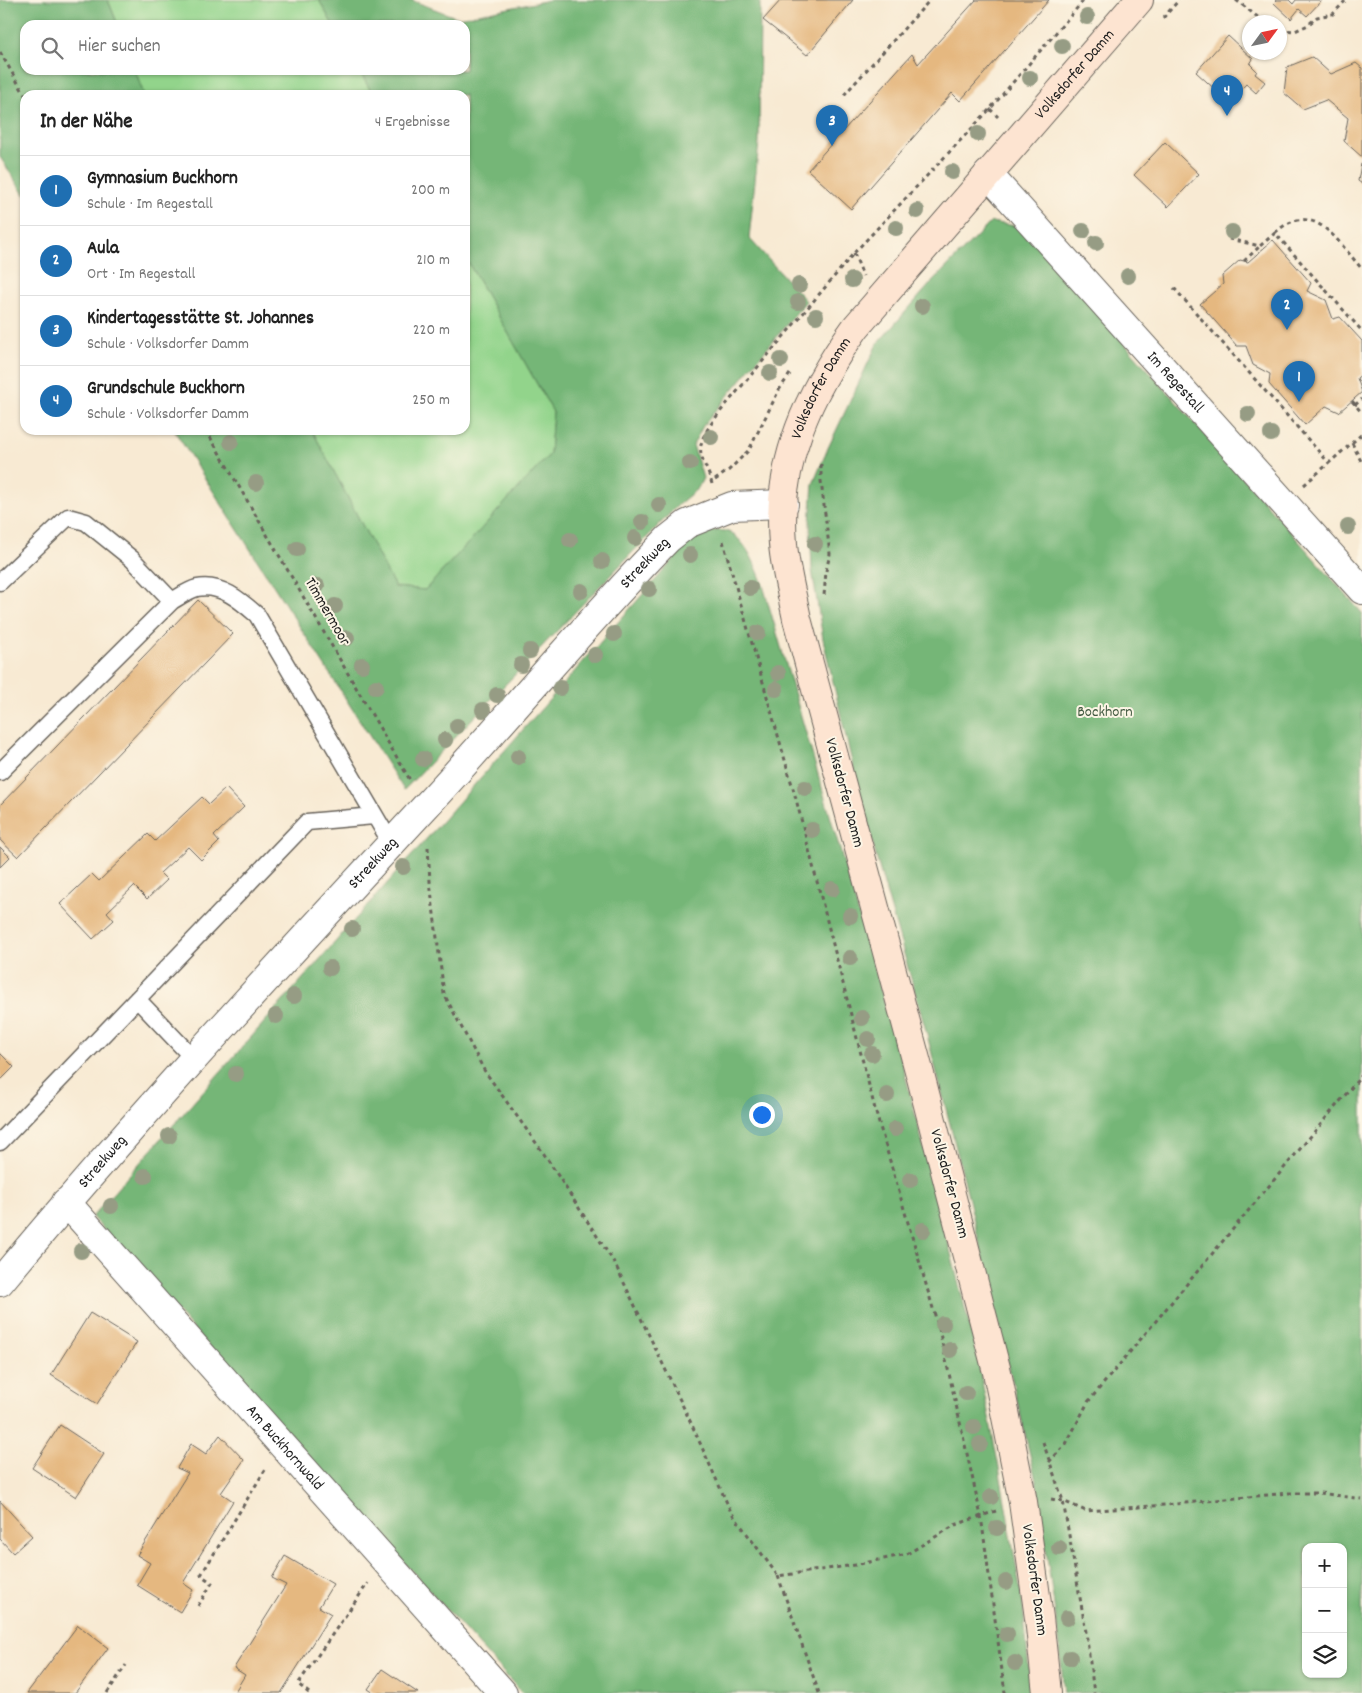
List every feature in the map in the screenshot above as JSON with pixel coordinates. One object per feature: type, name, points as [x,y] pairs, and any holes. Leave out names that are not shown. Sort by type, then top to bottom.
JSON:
[{"type":"main road","name":"Volksdorfer Damm","points":[[1048,1693],[1038,1608],[1029,1494],[971,1268],[797,619],[783,544],[785,482],[796,438],[807,408],[823,376],[856,327],[1140,0]]},
{"type":"street","name":"Im Regestall","points":[[988,174],[1362,590]]},
{"type":"street","name":"Streekweg","points":[[0,1282],[66,1202],[193,1058],[425,807],[662,545],[687,524],[714,512],[732,506],[784,504]]},
{"type":"street","name":"Am Buckhornwald","points":[[66,1202],[502,1693]]},
{"type":"lane","points":[[0,582],[68,517],[86,522],[132,559],[172,601]]},
{"type":"lane","points":[[0,772],[172,601],[197,588],[218,589],[240,600],[257,616],[391,843]]},
{"type":"lane","points":[[0,1142],[306,822],[374,816]]},
{"type":"lane","points":[[137,999],[193,1058]]},
{"type":"path","points":[[844,95],[930,0]]},
{"type":"path","points":[[1005,1693],[981,1516],[960,1417],[938,1329],[876,1113],[796,799],[767,701],[733,571],[714,512],[712,482],[702,458],[700,444],[704,434],[719,413],[854,253],[990,109],[1084,0]]},
{"type":"path","points":[[1236,0],[1255,15]]},
{"type":"path","points":[[1287,31],[1295,31],[1308,25],[1317,17],[1333,14],[1345,1]]},
{"type":"path","points":[[0,52],[22,90]]},
{"type":"path","points":[[1244,261],[1280,229],[1294,221],[1310,219],[1324,226],[1362,269]]},
{"type":"path","points":[[1275,233],[1362,331]]},
{"type":"path","points":[[1229,239],[1260,246]]},
{"type":"path","points":[[1174,288],[1329,463]]},
{"type":"path","points":[[1355,405],[1362,399]]},
{"type":"path","points":[[1352,401],[1362,413]]},
{"type":"path","points":[[1284,502],[1362,434]]},
{"type":"path","name":"Timmermoor","points":[[209,435],[425,807]]},
{"type":"path","points":[[1352,443],[1362,464]]},
{"type":"path","points":[[821,462],[821,481],[830,554],[824,593],[825,602]]},
{"type":"path","points":[[425,807],[430,882],[444,994],[484,1070],[544,1154],[615,1264],[731,1512],[778,1576],[819,1693]]},
{"type":"path","points":[[778,1576],[856,1565],[907,1554],[955,1525],[981,1516],[1029,1494],[1049,1462],[1066,1444],[1088,1402],[1362,1075]]},
{"type":"path","points":[[1041,1434],[1063,1501],[1086,1632],[1094,1693]]},
{"type":"path","points":[[198,1606],[212,1583],[201,1575],[281,1443]]},
{"type":"path","points":[[1029,1494],[1063,1501],[1086,1510],[1165,1505],[1288,1493],[1320,1493],[1362,1499]]},
{"type":"path","points":[[309,1693],[298,1684],[384,1560]]},
{"type":"path","points":[[107,1693],[126,1665]]},
{"type":"green space","points":[[0,0],[108,0],[116,20],[20,20],[20,75],[137,75],[142,90],[20,90],[20,188],[0,157]]},
{"type":"green space","points":[[108,0],[319,0],[330,20],[116,20]]},
{"type":"green space","points":[[319,0],[411,0],[458,18],[550,0],[760,0],[759,142],[749,238],[806,301],[703,426],[693,445],[703,478],[698,488],[679,504],[404,790],[177,435],[315,435],[395,587],[425,590],[550,454],[553,412],[470,266],[470,90],[370,90],[362,75],[470,75],[470,20],[330,20]]},
{"type":"green space","points":[[137,75],[362,75],[370,90],[142,90]]},
{"type":"green space","name":"Bockhorn","points":[[991,222],[1022,227],[1362,613],[1362,1693],[1064,1693],[1059,1640],[1036,1480],[964,1179],[925,1027],[877,860],[850,754],[823,639],[812,570],[810,523],[813,484],[877,344],[933,281]]},
{"type":"green space","points":[[470,266],[553,412],[550,454],[425,590],[395,587],[315,435],[470,435]]},
{"type":"green space","points":[[709,531],[725,531],[738,538],[748,552],[762,582],[901,1059],[976,1351],[1023,1605],[1031,1693],[522,1693],[92,1217],[689,542]]},
{"type":"building","points":[[781,0],[853,0],[807,55],[763,20]]},
{"type":"building","points":[[976,0],[1049,0],[960,101],[952,93],[851,209],[808,170],[912,54],[918,64]]},
{"type":"building","points":[[1277,0],[1289,0],[1293,4],[1296,0],[1322,0],[1307,16],[1299,9],[1291,19],[1274,3]]},
{"type":"building","points":[[1228,36],[1242,49],[1242,60],[1252,60],[1250,64],[1257,71],[1255,74],[1265,82],[1256,93],[1246,84],[1229,102],[1196,72]]},
{"type":"building","points":[[1312,57],[1331,74],[1356,63],[1362,68],[1362,157],[1344,141],[1348,118],[1326,100],[1303,109],[1284,93],[1287,67]]},
{"type":"building","points":[[1165,142],[1199,174],[1168,207],[1134,175]]},
{"type":"building","points":[[1362,164],[1362,184],[1358,181]]},
{"type":"building","points":[[1273,240],[1311,283],[1307,291],[1326,300],[1333,319],[1340,317],[1362,341],[1362,374],[1357,378],[1362,392],[1339,412],[1326,406],[1305,425],[1269,384],[1270,374],[1253,365],[1246,346],[1237,346],[1200,304],[1223,284],[1222,276],[1240,260],[1248,262]]},
{"type":"building","points":[[198,600],[233,634],[18,857],[0,840],[0,805]]},
{"type":"building","points":[[226,788],[244,807],[214,836],[219,842],[201,860],[188,847],[160,873],[167,880],[147,899],[134,886],[107,912],[114,920],[93,939],[60,904],[92,874],[99,881],[148,834],[155,841],[202,797],[209,804]]},
{"type":"building","points":[[0,847],[10,857],[0,867]]},
{"type":"building","points":[[0,1053],[14,1067],[0,1081]]},
{"type":"building","points":[[90,1313],[137,1342],[97,1404],[51,1375]]},
{"type":"building","points":[[60,1425],[104,1454],[76,1497],[32,1468]]},
{"type":"building","points":[[220,1435],[244,1460],[221,1493],[233,1501],[183,1583],[193,1590],[180,1612],[137,1585],[150,1563],[137,1555],[188,1473],[177,1468],[191,1444],[206,1454]]},
{"type":"building","points":[[0,1501],[32,1536],[13,1553],[0,1539]]},
{"type":"building","points":[[285,1556],[333,1584],[319,1607],[331,1614],[281,1693],[234,1693],[245,1675],[234,1668],[286,1585],[272,1578]]},
{"type":"building","points":[[78,1625],[108,1648],[75,1693],[27,1693]]},
{"type":"building","points":[[382,1669],[418,1693],[374,1693],[368,1689]]},
{"type":"place","name":"Grundschule Buckhorn","points":[[1227,116]]},
{"type":"place","name":"Kindertagesstätte St. Johannes","points":[[832,146]]},
{"type":"place","name":"Aula","points":[[1287,330]]},
{"type":"place","name":"Gymnasium Buckhorn","points":[[1299,402]]}]
